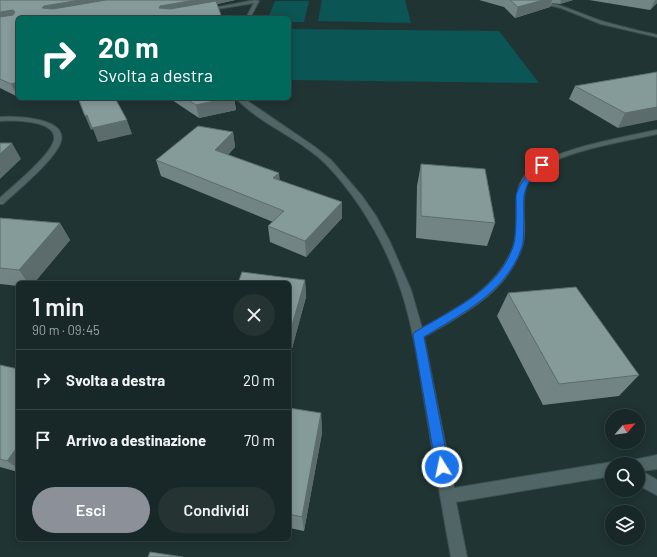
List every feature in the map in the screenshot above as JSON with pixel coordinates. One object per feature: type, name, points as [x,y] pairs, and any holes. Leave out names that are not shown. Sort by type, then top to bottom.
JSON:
[{"type":"street","points":[[201,10],[257,0]]},
{"type":"street","points":[[249,16],[257,0]]},
{"type":"street","points":[[529,0],[567,9],[603,23],[657,36]]},
{"type":"street","points":[[241,100],[250,108],[316,152],[334,168],[359,198],[378,228],[406,290],[418,335],[459,557]]},
{"type":"street","points":[[0,119],[21,119],[46,124],[56,130],[58,134],[58,138],[52,151],[45,160],[0,202]]},
{"type":"street","points":[[418,335],[479,298],[494,285],[507,269],[518,246],[520,195],[527,178],[533,171],[542,165],[566,155],[657,132]]},
{"type":"street","points":[[645,464],[657,462]]},
{"type":"street","points":[[447,496],[605,470]]},
{"type":"street","points":[[645,481],[657,488]]},
{"type":"shaded area","points":[[322,0],[405,0],[411,23],[318,21]]},
{"type":"shaded area","points":[[275,1],[309,1],[304,22],[291,22],[291,16],[269,16]]},
{"type":"shaded area","points":[[291,29],[499,31],[539,83],[291,80]]},
{"type":"building","points":[[0,0],[80,0],[44,6],[42,8],[53,9],[106,0],[195,0],[160,6],[159,8],[170,9],[216,1],[221,16],[16,16],[16,83],[11,84],[0,79],[0,17],[13,15],[15,12],[13,10],[0,12]]},
{"type":"building","points":[[510,0],[543,0],[518,7]]},
{"type":"building","points":[[657,72],[657,107],[625,113],[575,86]]},
{"type":"building","points":[[79,100],[116,100],[127,120],[92,128],[87,115],[85,116]]},
{"type":"building","points":[[188,100],[218,100],[196,105]]},
{"type":"building","points":[[198,126],[233,132],[215,150],[279,173],[273,178],[342,202],[305,241],[268,226],[284,211],[156,160]]},
{"type":"building","points":[[0,143],[12,143],[0,154]]},
{"type":"building","points":[[421,164],[485,169],[495,223],[421,216]]},
{"type":"building","points":[[0,218],[60,223],[19,270],[0,268]]},
{"type":"building","points":[[242,272],[305,280],[291,329],[291,281],[239,281]]},
{"type":"building","points":[[576,287],[639,375],[559,384],[508,293]]},
{"type":"building","points":[[0,365],[16,369],[16,449],[7,461],[0,459]]},
{"type":"building","points":[[291,408],[321,413],[302,517],[291,514]]},
{"type":"building","points":[[150,552],[183,557],[148,557]]},
{"type":"route","points":[[442,467],[418,335],[479,298],[494,285],[507,269],[518,246],[520,195],[522,189],[530,174],[542,165]]}]
